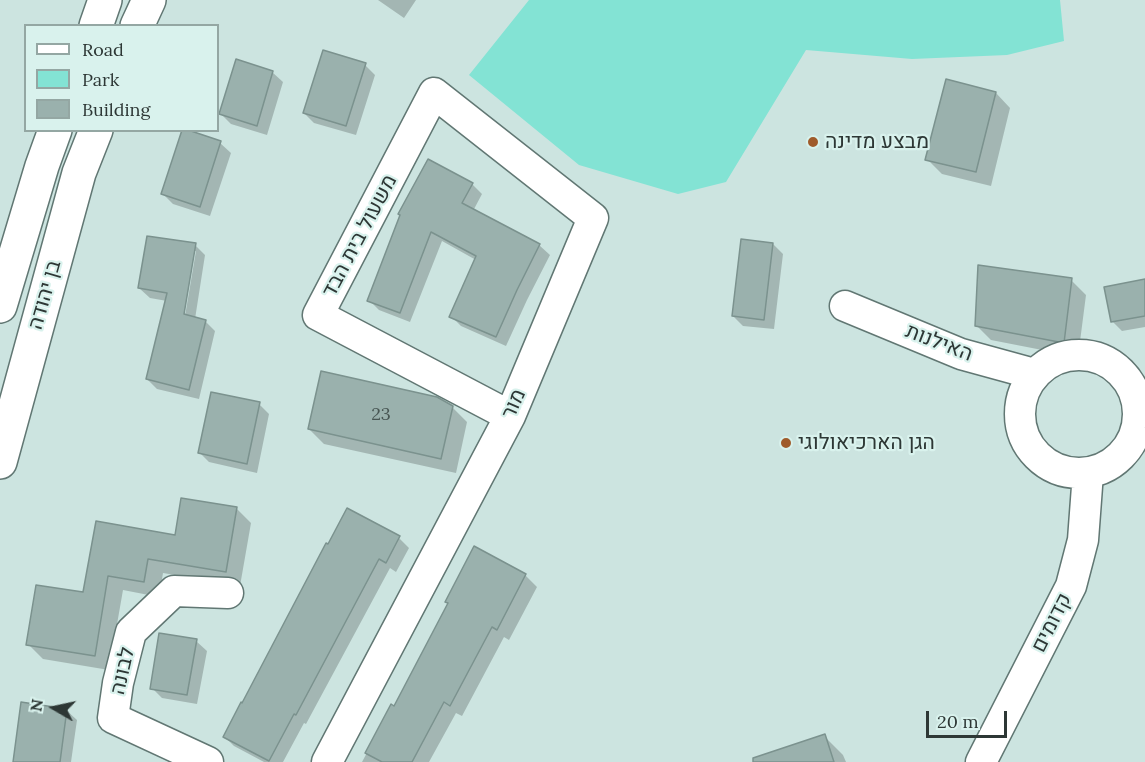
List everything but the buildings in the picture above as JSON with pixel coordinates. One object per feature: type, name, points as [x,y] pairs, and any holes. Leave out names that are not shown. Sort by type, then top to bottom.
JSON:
[{"type":"street","points":[[97,24],[105,0]]},
{"type":"street","points":[[138,24],[149,0]]},
{"type":"street","name":"מור","points":[[327,762],[510,416],[592,218],[434,93]]},
{"type":"street","name":"משעול בית הבד","points":[[434,93],[318,315],[510,416]]},
{"type":"street","name":"בן יהודה","points":[[0,306],[42,166],[55,132]]},
{"type":"street","name":"בן יהודה","points":[[0,462],[75,184],[95,132]]},
{"type":"street","name":"האילנות","points":[[845,306],[961,354],[1034,374]]},
{"type":"street","points":[[1069,355],[1089,355],[1109,362],[1139,388],[1138,425],[1130,445],[1108,466],[1088,473],[1065,472],[1046,464],[1029,447],[1021,427],[1019,412],[1023,392],[1034,374],[1052,360],[1069,355]]},
{"type":"street","name":"קדומים","points":[[981,762],[1071,586],[1083,540],[1088,473]]},
{"type":"street","name":"לבונה","points":[[208,762],[113,718],[118,683],[131,632],[174,591],[228,593]]},
{"type":"green space","points":[[529,0],[1060,0],[1064,41],[1007,55],[912,59],[806,50],[726,182],[678,194],[579,165],[469,75]]},
{"type":"place","name":"מבצע מדינה","points":[[813,142]]},
{"type":"place","name":"הגן הארכיאולוגי","points":[[786,443]]}]
